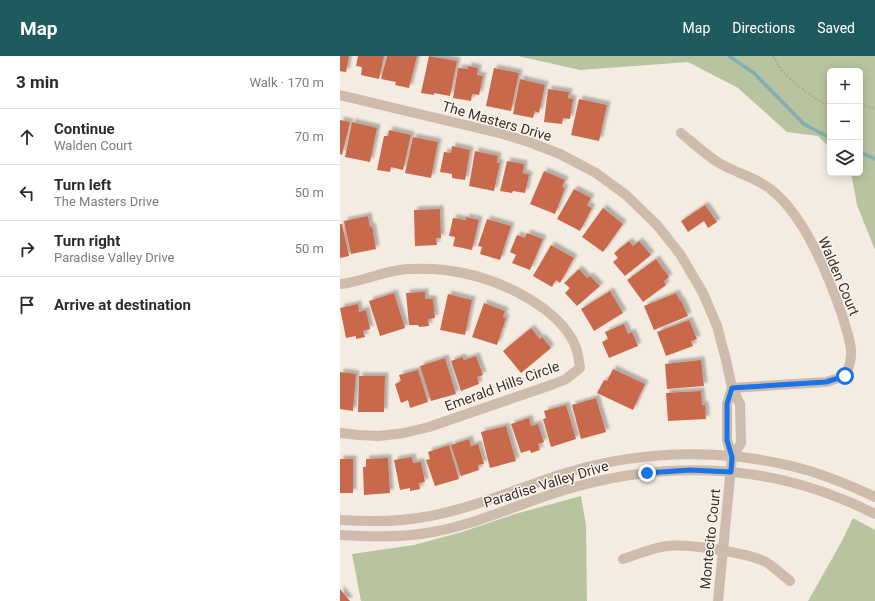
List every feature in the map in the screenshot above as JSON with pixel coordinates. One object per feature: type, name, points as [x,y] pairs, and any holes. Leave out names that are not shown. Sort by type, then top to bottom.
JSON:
[{"type":"street","name":"The Masters Drive","points":[[340,95],[529,142],[560,154],[596,173],[626,195],[657,225],[680,254],[703,293],[717,326],[732,388],[740,404],[740,443],[732,457]]},
{"type":"street","name":"Walden Court","points":[[681,133],[720,163],[762,182],[776,194],[789,209],[802,226],[824,268],[836,296],[852,350],[851,364],[845,376],[826,382],[732,388]]},
{"type":"street","name":"Emerald Hills Circle","points":[[340,284],[380,273],[407,269],[436,269],[463,273],[486,280],[520,293],[545,309],[561,325],[572,340],[579,357],[580,368],[566,379],[554,384],[430,427],[404,433],[379,436],[358,436],[340,433]]},
{"type":"street","name":"Paradise Valley Drive","points":[[340,520],[367,522],[396,521],[430,517],[459,509],[569,472],[612,462],[667,455],[691,454],[752,458],[777,463],[810,471],[847,484],[875,497]]},
{"type":"street","name":"Montecito Court","points":[[718,601],[732,457]]},
{"type":"street","name":"Paradise Valley Drive","points":[[340,535],[398,536],[434,532],[463,524],[574,487],[616,476],[690,470],[731,472],[769,477],[806,486],[841,498],[875,514]]},
{"type":"street","points":[[623,559],[652,549],[669,546],[699,547],[741,554],[766,562],[790,581]]},
{"type":"path","points":[[773,56],[790,80],[814,98],[827,104]]},
{"type":"path","points":[[863,105],[875,109]]},
{"type":"green space","points":[[518,56],[875,56],[875,250],[857,205],[852,176],[863,176],[863,68],[827,68],[827,145],[818,136],[787,132],[738,88],[688,62],[580,70]]},
{"type":"green space","points":[[581,496],[586,525],[587,601],[361,601],[352,554],[414,545],[462,532],[515,514]]},
{"type":"green space","points":[[853,518],[875,530],[875,601],[808,601],[842,541]]},
{"type":"building","points":[[340,56],[349,56],[346,72],[340,71]]},
{"type":"building","points":[[358,56],[384,56],[379,79],[361,75],[362,67],[356,66]]},
{"type":"building","points":[[387,56],[417,56],[409,88],[395,85],[396,82],[381,79]]},
{"type":"building","points":[[429,56],[457,61],[450,96],[434,93],[434,95],[421,93]]},
{"type":"building","points":[[468,66],[478,68],[477,75],[483,76],[479,95],[472,94],[471,101],[453,98],[458,68],[468,69]]},
{"type":"building","points":[[494,68],[519,73],[511,111],[486,106]]},
{"type":"building","points":[[520,79],[545,85],[539,113],[535,111],[533,118],[513,114]]},
{"type":"building","points":[[548,89],[569,92],[568,98],[573,99],[570,119],[563,118],[562,124],[544,122]]},
{"type":"building","points":[[579,99],[607,105],[599,141],[571,135]]},
{"type":"building","points":[[340,120],[350,122],[342,155],[340,154]]},
{"type":"building","points":[[352,122],[377,128],[370,162],[345,157]]},
{"type":"building","points":[[389,130],[411,135],[403,170],[391,167],[390,172],[377,170],[384,136],[388,136]]},
{"type":"building","points":[[413,137],[438,142],[431,178],[405,173]]},
{"type":"building","points":[[452,146],[470,150],[465,180],[452,178],[452,174],[440,172],[444,152],[451,153]]},
{"type":"building","points":[[475,151],[498,156],[497,163],[500,163],[494,191],[469,186]]},
{"type":"building","points":[[507,161],[524,164],[523,173],[529,175],[525,193],[500,191]]},
{"type":"building","points":[[544,171],[565,180],[562,187],[565,188],[555,214],[530,204]]},
{"type":"building","points":[[574,189],[591,198],[587,205],[592,208],[580,231],[557,219]]},
{"type":"building","points":[[705,205],[717,222],[708,228],[704,221],[688,232],[681,221]]},
{"type":"building","points":[[603,208],[623,224],[603,252],[582,237]]},
{"type":"building","points":[[440,209],[441,238],[436,238],[437,245],[415,246],[414,210]]},
{"type":"building","points":[[368,216],[370,227],[372,226],[376,249],[351,254],[344,221]]},
{"type":"building","points":[[466,217],[479,220],[472,250],[453,246],[455,237],[449,236],[453,218],[466,220]]},
{"type":"building","points":[[487,219],[511,226],[500,260],[480,254],[482,247],[478,246]]},
{"type":"building","points":[[340,224],[342,224],[349,256],[340,258]]},
{"type":"building","points":[[527,233],[543,239],[530,270],[512,263],[516,255],[510,252],[517,235],[525,238]]},
{"type":"building","points":[[629,241],[633,246],[639,241],[651,255],[625,276],[613,262],[618,258],[614,253]]},
{"type":"building","points":[[551,245],[574,258],[560,283],[556,280],[552,287],[533,276]]},
{"type":"building","points":[[656,259],[669,277],[664,281],[666,285],[643,302],[627,280]]},
{"type":"building","points":[[579,269],[587,278],[590,276],[600,286],[577,306],[565,293],[570,288],[564,283]]},
{"type":"building","points":[[610,291],[623,313],[594,331],[581,309]]},
{"type":"building","points":[[425,292],[425,299],[433,299],[435,318],[428,319],[429,326],[419,327],[418,325],[409,325],[406,293]]},
{"type":"building","points":[[394,293],[405,328],[380,336],[369,301]]},
{"type":"building","points":[[676,293],[688,316],[654,330],[644,306]]},
{"type":"building","points":[[448,294],[472,300],[465,335],[440,330]]},
{"type":"building","points":[[484,303],[505,311],[503,317],[506,318],[497,345],[472,337]]},
{"type":"building","points":[[358,304],[359,312],[366,310],[370,329],[363,331],[365,337],[356,339],[356,336],[346,338],[340,308]]},
{"type":"building","points":[[689,320],[697,339],[691,341],[693,346],[666,356],[657,332]]},
{"type":"building","points":[[624,324],[628,334],[632,332],[638,346],[609,358],[602,342],[608,339],[605,332]]},
{"type":"building","points":[[531,328],[540,339],[542,337],[551,348],[521,373],[503,351]]},
{"type":"building","points":[[476,356],[483,375],[477,377],[479,384],[461,391],[451,361],[462,357],[464,360]]},
{"type":"building","points":[[445,358],[456,394],[431,401],[420,366]]},
{"type":"building","points":[[701,360],[704,386],[667,389],[665,364]]},
{"type":"building","points":[[613,369],[645,384],[633,410],[597,393],[604,380],[607,381]]},
{"type":"building","points":[[418,370],[428,402],[410,408],[408,400],[401,403],[395,384],[401,381],[399,375]]},
{"type":"building","points":[[340,372],[356,374],[353,411],[340,409]]},
{"type":"building","points":[[359,376],[385,376],[384,412],[358,412]]},
{"type":"building","points":[[701,391],[702,405],[705,405],[706,419],[668,421],[666,393]]},
{"type":"building","points":[[596,398],[606,432],[581,439],[572,405]]},
{"type":"building","points":[[566,405],[576,439],[551,447],[543,419],[546,418],[544,411]]},
{"type":"building","points":[[529,418],[531,426],[538,424],[544,442],[538,444],[540,450],[531,453],[530,450],[521,453],[511,424]]},
{"type":"building","points":[[506,426],[516,461],[490,468],[481,432]]},
{"type":"building","points":[[469,439],[471,446],[478,444],[484,464],[478,465],[479,470],[461,476],[451,445]]},
{"type":"building","points":[[449,445],[459,479],[435,486],[426,460],[430,459],[428,452]]},
{"type":"building","points":[[412,457],[413,463],[421,462],[425,482],[419,483],[420,489],[410,491],[410,488],[400,490],[394,460]]},
{"type":"building","points":[[388,458],[390,493],[364,495],[363,467],[366,467],[366,459]]},
{"type":"building","points":[[340,459],[353,459],[353,493],[340,493]]},
{"type":"building","points":[[340,589],[350,601],[340,601]]},
{"type":"waterway","points":[[729,56],[754,73],[804,124],[827,136]]},
{"type":"waterway","points":[[863,153],[875,159]]},
{"type":"route","points":[[647,473],[690,470],[731,472],[732,457],[727,440],[727,404],[732,388],[826,382],[845,376]]}]
